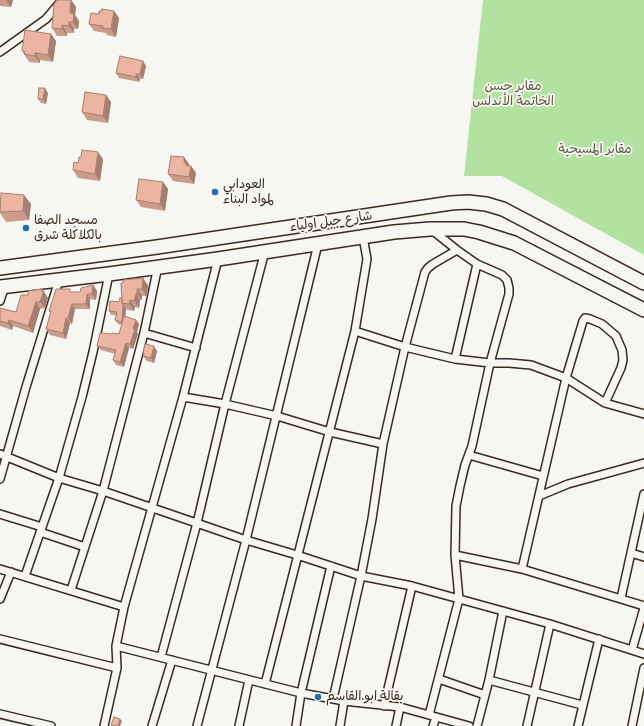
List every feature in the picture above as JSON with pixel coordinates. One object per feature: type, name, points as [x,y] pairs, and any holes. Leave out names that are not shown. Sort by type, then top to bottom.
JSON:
[{"type":"highway","name":"شارع جبل اولياء","points":[[0,268],[157,247],[451,203],[468,202],[486,204],[503,209],[644,283]]},
{"type":"highway","name":"شارع جبل اولياء","points":[[2,286],[109,274],[158,266],[218,259],[394,232],[430,229],[464,229],[514,243],[644,310]]},
{"type":"street","points":[[0,52],[46,19],[62,0]]},
{"type":"street","points":[[430,229],[477,264],[502,275],[507,280],[509,288],[509,294],[490,363],[472,446],[465,465],[456,506],[455,555],[459,600],[439,679],[433,716],[433,726]]},
{"type":"street","points":[[265,684],[355,331],[367,258],[363,237]]},
{"type":"street","points":[[197,726],[246,540],[318,244]]},
{"type":"street","points":[[333,699],[361,576],[372,519],[383,444],[405,347],[425,272],[433,264],[457,250]]},
{"type":"street","points":[[161,657],[197,523],[225,404],[265,251]]},
{"type":"street","points":[[104,726],[117,668],[116,646],[124,608],[183,397],[218,259]]},
{"type":"street","points":[[455,358],[477,264]]},
{"type":"street","points":[[71,590],[102,491],[144,332],[158,266]]},
{"type":"street","points":[[25,576],[59,478],[93,352],[109,274]]},
{"type":"street","points":[[0,479],[4,455],[59,280]]},
{"type":"street","points":[[0,301],[2,286]]},
{"type":"street","points":[[522,569],[566,378],[585,318],[602,324],[616,336],[622,350],[623,360],[605,403]]},
{"type":"street","points":[[355,331],[405,347],[455,358],[490,363],[531,365],[566,378],[605,403],[644,414]]},
{"type":"street","points":[[144,332],[196,348]]},
{"type":"street","points":[[183,397],[225,404],[276,416],[330,432],[383,444]]},
{"type":"street","points":[[4,455],[59,478],[151,507],[246,540],[361,576],[412,586],[550,624],[644,654]]},
{"type":"street","points":[[469,455],[543,476]]},
{"type":"street","points":[[539,496],[568,484],[644,462]]},
{"type":"street","points":[[621,598],[643,508],[644,494]]},
{"type":"street","points":[[0,514],[85,547]]},
{"type":"street","points":[[631,553],[644,557]]},
{"type":"street","points":[[455,555],[522,569],[621,598],[644,607],[632,650]]},
{"type":"street","points":[[296,726],[331,566]]},
{"type":"street","points":[[0,569],[71,590],[124,608]]},
{"type":"street","points":[[0,599],[11,572]]},
{"type":"street","points":[[384,706],[412,586]]},
{"type":"street","points":[[477,726],[489,680],[502,611]]},
{"type":"street","points":[[527,726],[550,624]]},
{"type":"street","points":[[0,639],[117,668]]},
{"type":"street","points":[[578,726],[599,639]]},
{"type":"street","points":[[116,646],[212,669],[302,693],[344,701],[400,707],[469,726]]},
{"type":"street","points":[[152,726],[172,660]]},
{"type":"street","points":[[632,726],[644,668]]},
{"type":"street","points":[[439,679],[485,695]]},
{"type":"street","points":[[239,726],[249,680]]},
{"type":"street","points":[[489,680],[582,705]]},
{"type":"street","points":[[340,726],[344,701]]},
{"type":"street","points":[[396,726],[400,707]]},
{"type":"street","points":[[0,714],[51,726]]},
{"type":"green space","points":[[483,0],[644,0],[644,255],[502,176],[464,176]]},
{"type":"building","points":[[57,0],[71,0],[70,13],[74,14],[73,22],[69,22],[69,26],[62,25],[62,29],[52,28],[54,4]]},
{"type":"building","points":[[102,9],[114,11],[111,29],[89,24],[91,13],[99,14],[99,11],[102,11]]},
{"type":"building","points":[[25,30],[51,34],[48,55],[35,53],[35,56],[24,54],[25,52],[22,51]]},
{"type":"building","points":[[120,56],[143,61],[140,74],[136,74],[136,77],[116,73]]},
{"type":"building","points":[[39,88],[45,88],[43,99],[38,99]]},
{"type":"building","points":[[85,92],[106,95],[103,116],[82,112]]},
{"type":"building","points":[[82,150],[98,152],[95,174],[73,170],[74,162],[78,163]]},
{"type":"building","points":[[171,156],[184,157],[184,161],[187,166],[191,166],[189,177],[168,174]]},
{"type":"building","points":[[139,179],[163,182],[160,204],[136,200]]},
{"type":"building","points":[[1,193],[24,195],[23,211],[0,212]]},
{"type":"building","points":[[143,278],[142,289],[137,289],[137,294],[134,301],[130,300],[129,304],[122,303],[121,283],[123,280]]},
{"type":"building","points":[[93,285],[92,294],[87,294],[86,304],[72,304],[68,318],[66,318],[63,333],[46,329],[51,311],[49,311],[56,289],[70,289],[70,292],[80,292],[81,288]]},
{"type":"building","points":[[42,289],[42,292],[44,291],[40,302],[36,302],[28,326],[9,320],[8,323],[0,321],[0,308],[16,312],[21,295],[28,295],[28,291]]},
{"type":"building","points":[[120,298],[122,298],[123,305],[122,322],[115,320],[117,312],[109,311],[110,301],[119,302]]},
{"type":"building","points":[[124,316],[136,320],[133,329],[135,329],[130,344],[126,343],[120,362],[113,360],[116,350],[97,346],[100,333],[119,334]]},
{"type":"building","points":[[145,344],[154,346],[151,358],[143,356]]},
{"type":"building","points":[[114,717],[120,719],[118,726],[111,725]]},
{"type":"place","name":"العودابي لمواد البناء","points":[[215,192]]},
{"type":"place","name":"مسجد الصفا بالكلاكلة شرق","points":[[26,228]]},
{"type":"place","name":"بقالة ابو القاسم","points":[[318,697]]},
{"type":"park label","name":"مقابر حسن الخاتمة الأندلس","points":[[513,94]]},
{"type":"park label","name":"مقابر المسيحية","points":[[595,150]]}]
